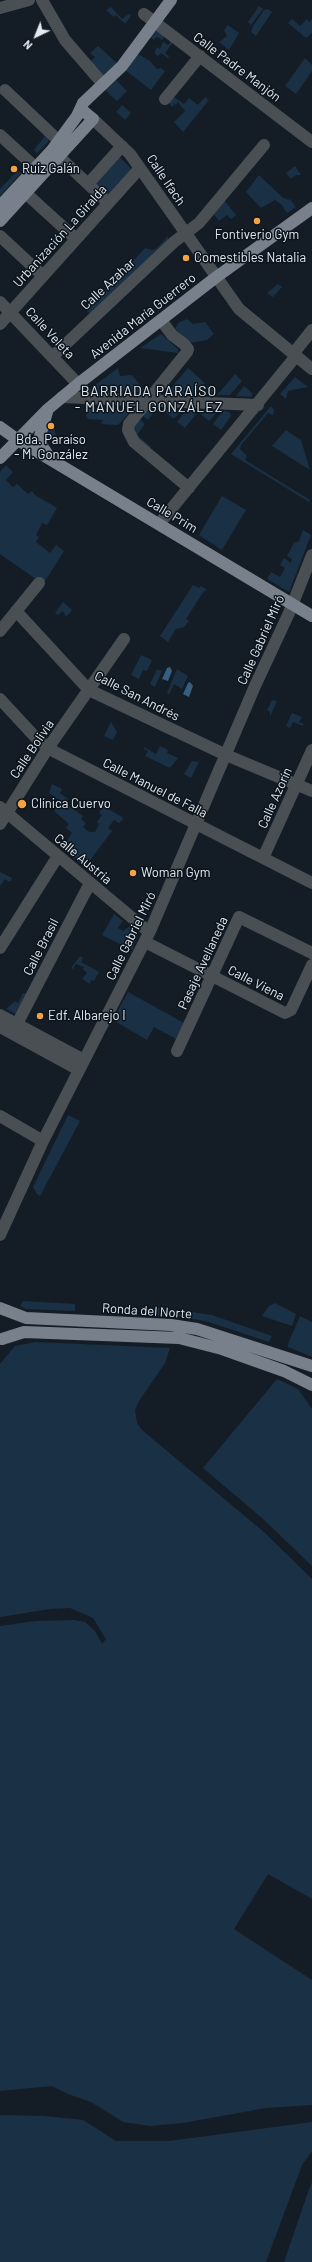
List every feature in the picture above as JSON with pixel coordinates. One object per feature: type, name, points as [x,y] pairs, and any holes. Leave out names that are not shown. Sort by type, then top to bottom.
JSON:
[{"type":"main road","points":[[0,206],[22,189],[56,149],[81,109],[83,103],[122,66],[171,0]]},
{"type":"main road","name":"Calle Ifach","points":[[81,109],[93,120]]},
{"type":"main road","points":[[0,221],[36,168],[56,149],[93,120]]},
{"type":"main road","name":"Avenida María Guerrero","points":[[0,458],[48,409],[78,384],[215,278],[312,208]]},
{"type":"main road","points":[[48,409],[40,436],[44,451],[52,460]]},
{"type":"main road","name":"Calle Prim","points":[[0,427],[18,440],[293,603],[312,616]]},
{"type":"main road","points":[[1,1309],[7,1324],[1,1339]]},
{"type":"main road","name":"Ronda del Norte","points":[[1,1309],[26,1318],[171,1325],[197,1329],[312,1366]]},
{"type":"main road","name":"Ronda del Norte","points":[[1,1339],[13,1334],[48,1332],[179,1338],[222,1349],[284,1371],[312,1385]]},
{"type":"street","points":[[0,8],[29,0]]},
{"type":"street","points":[[42,0],[64,40],[103,84]]},
{"type":"street","name":"Calle Padre Manjón","points":[[144,14],[312,142]]},
{"type":"street","points":[[165,99],[200,56]]},
{"type":"street","points":[[4,90],[56,149],[108,204]]},
{"type":"street","name":"Calle Ifach","points":[[93,120],[122,146],[140,168],[215,278],[239,309],[312,369]]},
{"type":"street","points":[[0,135],[36,168]]},
{"type":"street","points":[[88,184],[122,146]]},
{"type":"street","name":"Calle Azahar","points":[[52,357],[198,223],[264,146]]},
{"type":"street","name":"Urbanización La Giralda","points":[[0,324],[140,168]]},
{"type":"street","points":[[22,189],[76,239]]},
{"type":"street","points":[[0,236],[43,276]]},
{"type":"street","name":"Calle Veleta","points":[[0,302],[78,384]]},
{"type":"street","points":[[160,320],[188,349],[185,356],[129,424],[128,434],[134,442],[189,488]]},
{"type":"street","points":[[159,524],[258,405],[312,330]]},
{"type":"street","points":[[62,397],[149,399],[258,405]]},
{"type":"street","name":"Calle Gabriel Miró","points":[[0,1235],[43,1141],[147,937],[293,603],[312,555]]},
{"type":"street","points":[[0,631],[39,583]]},
{"type":"street","name":"Calle San Andrés","points":[[16,611],[89,690],[226,755],[312,791]]},
{"type":"street","name":"Calle Bolivia","points":[[2,815],[124,639]]},
{"type":"street","name":"Calle Manuel de Falla","points":[[0,699],[37,739],[48,748],[312,883]]},
{"type":"street","name":"Calle Azorín","points":[[263,858],[312,750]]},
{"type":"street","name":"Calle Austria","points":[[2,815],[58,856],[90,883],[147,937]]},
{"type":"street","points":[[0,948],[58,856]]},
{"type":"street","name":"Calle Brasil","points":[[17,1024],[90,883]]},
{"type":"street","name":"Pasaje Avellaneda","points":[[177,1051],[240,917],[312,954]]},
{"type":"street","name":"Calle Viena","points":[[147,937],[212,976],[283,1012],[292,1010],[312,965]]},
{"type":"street","points":[[0,1015],[17,1024],[81,1065]]},
{"type":"street","points":[[0,1027],[81,1065]]},
{"type":"street","points":[[0,1116],[43,1141]]},
{"type":"shaded area","points":[[259,6],[263,9],[251,25],[248,22]]},
{"type":"shaded area","points":[[111,7],[122,19],[129,14],[131,16],[125,24],[116,15],[114,17],[106,10]]},
{"type":"shaded area","points":[[268,9],[272,12],[256,36],[251,32],[253,26],[264,10]]},
{"type":"shaded area","points":[[292,19],[300,26],[307,19],[309,22],[312,19],[312,33],[306,38],[288,23]]},
{"type":"shaded area","points":[[228,25],[239,33],[229,50],[219,42],[227,36],[224,30]]},
{"type":"shaded area","points":[[156,28],[165,35],[162,40],[157,37],[154,40],[150,37]]},
{"type":"shaded area","points":[[172,40],[174,41],[165,53],[169,56],[168,58],[161,53],[158,56],[155,54],[157,47],[160,49],[163,42],[168,45]]},
{"type":"shaded area","points":[[98,46],[117,63],[102,77],[89,63],[95,57],[90,53]]},
{"type":"shaded area","points":[[138,54],[150,61],[157,69],[161,68],[165,71],[151,90],[125,70]]},
{"type":"shaded area","points":[[305,58],[312,65],[312,71],[296,94],[285,86]]},
{"type":"shaded area","points":[[116,80],[127,91],[117,101],[105,90]]},
{"type":"shaded area","points":[[173,96],[184,104],[189,98],[198,105],[205,97],[209,100],[183,132],[174,122],[185,111],[178,102],[176,105],[174,103],[173,107],[167,102]]},
{"type":"shaded area","points":[[122,105],[131,113],[125,120],[116,112]]},
{"type":"shaded area","points":[[46,135],[49,141],[37,153],[34,150]]},
{"type":"shaded area","points":[[114,151],[132,170],[108,197],[88,179]]},
{"type":"shaded area","points":[[295,166],[301,175],[296,175],[291,179],[286,173]]},
{"type":"shaded area","points":[[18,170],[21,173],[0,196],[0,189]]},
{"type":"shaded area","points":[[259,175],[282,197],[289,200],[290,199],[296,207],[287,213],[282,205],[275,200],[261,208],[246,192]]},
{"type":"shaded area","points":[[223,199],[236,215],[231,219],[227,215],[219,221],[212,212]]},
{"type":"shaded area","points":[[168,236],[168,240],[91,315],[87,311],[120,275],[118,272],[122,268],[125,270],[145,248],[152,250],[156,249]]},
{"type":"shaded area","points":[[278,284],[282,287],[273,297],[267,293]]},
{"type":"shaded area","points":[[187,319],[193,324],[205,322],[214,334],[207,340],[190,343],[175,329],[178,323]]},
{"type":"shaded area","points":[[161,334],[178,349],[178,353],[140,348]]},
{"type":"shaded area","points":[[118,368],[120,376],[132,375],[146,392],[86,392]]},
{"type":"shaded area","points":[[188,368],[205,383],[194,394],[165,395]]},
{"type":"shaded area","points":[[235,374],[242,381],[230,395],[217,395]]},
{"type":"shaded area","points":[[295,377],[308,387],[288,391],[286,399],[280,394]]},
{"type":"shaded area","points":[[208,385],[217,392],[214,395],[200,394]]},
{"type":"shaded area","points":[[244,386],[253,394],[251,397],[236,396]]},
{"type":"shaded area","points":[[271,406],[274,410],[273,415],[268,413],[241,445],[240,449],[247,456],[245,460],[310,500],[309,502],[231,454]]},
{"type":"shaded area","points":[[89,409],[131,411],[118,425],[101,424],[103,420],[88,419],[86,415]]},
{"type":"shaded area","points":[[147,409],[156,409],[148,420],[141,414]]},
{"type":"shaded area","points":[[161,409],[163,409],[182,410],[174,419]]},
{"type":"shaded area","points":[[187,410],[196,411],[196,414],[185,428],[177,422]]},
{"type":"shaded area","points":[[198,410],[219,410],[209,421],[198,412]]},
{"type":"shaded area","points":[[223,411],[229,412],[231,416],[221,430],[213,424]]},
{"type":"shaded area","points":[[139,419],[145,424],[137,435],[151,447],[149,449],[133,436],[131,429]]},
{"type":"shaded area","points":[[52,421],[56,435],[47,440],[47,433]]},
{"type":"shaded area","points":[[286,430],[301,440],[310,470],[272,446]]},
{"type":"shaded area","points":[[6,465],[13,472],[6,480],[13,487],[17,484],[28,494],[32,491],[35,495],[57,508],[47,525],[42,523],[36,535],[39,537],[36,542],[50,553],[56,545],[64,551],[43,584],[0,554],[0,472]]},
{"type":"shaded area","points":[[222,496],[246,510],[222,550],[199,535]]},
{"type":"shaded area","points":[[303,530],[311,535],[289,592],[267,579],[271,572],[280,577],[285,568],[280,565],[284,558],[291,563],[292,559],[287,556],[294,543],[299,541]]},
{"type":"shaded area","points":[[193,585],[199,588],[201,586],[207,590],[204,591],[186,619],[189,621],[184,627],[176,629],[168,642],[160,636]]},
{"type":"shaded area","points":[[63,602],[72,610],[66,617],[63,611],[58,615],[55,613]]},
{"type":"shaded area","points":[[141,655],[152,660],[147,671],[143,670],[139,679],[131,675]]},
{"type":"shaded area","points":[[170,667],[172,671],[168,681],[162,679],[167,668]]},
{"type":"shaded area","points":[[157,669],[162,671],[155,687],[150,684]]},
{"type":"shaded area","points":[[177,669],[188,676],[182,689],[174,684],[169,694],[167,693]]},
{"type":"shaded area","points":[[190,682],[193,686],[189,697],[183,694],[188,683]]},
{"type":"shaded area","points":[[272,700],[277,701],[270,717],[270,712],[267,710]]},
{"type":"shaded area","points":[[292,713],[302,717],[299,722],[304,724],[303,726],[293,722],[290,728],[286,726]]},
{"type":"shaded area","points":[[111,722],[117,732],[113,740],[104,736]]},
{"type":"shaded area","points":[[160,746],[168,750],[167,753],[178,758],[170,768],[145,756],[148,751],[144,749],[144,747],[156,754]]},
{"type":"shaded area","points":[[192,761],[199,762],[191,778],[184,774]]},
{"type":"shaded area","points":[[52,784],[62,789],[60,793],[68,799],[66,804],[83,816],[81,819],[86,823],[83,827],[89,832],[95,832],[99,824],[97,822],[102,815],[99,813],[103,806],[123,819],[119,823],[114,820],[108,828],[112,831],[85,867],[62,848],[72,833],[66,828],[69,824],[54,811],[62,802],[49,793]]},
{"type":"shaded area","points":[[0,872],[12,878],[10,882],[5,879],[0,886]]},
{"type":"shaded area","points":[[114,914],[123,921],[118,928],[123,931],[130,926],[138,934],[132,950],[102,935]]},
{"type":"shaded area","points":[[80,956],[83,958],[81,962],[99,972],[94,981],[91,980],[90,984],[82,979],[87,973],[83,969],[84,967],[76,964],[73,969],[71,968]]},
{"type":"shaded area","points":[[128,992],[184,1023],[176,1039],[154,1027],[147,1040],[113,1020]]},
{"type":"shaded area","points":[[23,993],[27,994],[16,1014],[6,1009],[15,1001],[18,1003]]},
{"type":"shaded area","points":[[68,1115],[80,1121],[40,1196],[33,1187]]},
{"type":"shaded area","points":[[23,1301],[75,1304],[75,1311],[26,1309],[20,1306]]},
{"type":"shaded area","points":[[275,1303],[296,1314],[292,1326],[262,1316],[269,1306]]},
{"type":"shaded area","points":[[144,1308],[164,1308],[212,1315],[272,1336],[269,1342],[209,1322],[184,1317],[144,1315]]},
{"type":"shaded area","points":[[300,1316],[312,1322],[312,1357],[288,1347]]},
{"type":"shaded area","points":[[36,1342],[170,1348],[165,1363],[139,1401],[135,1410],[137,1423],[142,1430],[265,1533],[312,1579],[312,1899],[268,1874],[234,1929],[312,1980],[312,2105],[266,2108],[183,2123],[150,2126],[123,2122],[91,2102],[68,2094],[52,2086],[0,2091],[0,1626],[36,1621],[74,1620],[85,1622],[95,1631],[102,1644],[106,1639],[93,1618],[70,1608],[50,1609],[0,1617],[0,1364],[15,1346]]},
{"type":"shaded area","points":[[277,1379],[298,1389],[312,1409],[312,1566],[262,1518],[203,1468]]},
{"type":"shaded area","points":[[0,2115],[45,2116],[83,2120],[116,2141],[169,2141],[312,2122],[312,2151],[302,2165],[266,2262],[0,2262]]},
{"type":"shaded area","points":[[312,2182],[312,2262],[284,2262],[308,2192]]},
{"type":"place","name":"Ruiz Galán","points":[[14,169]]},
{"type":"place","name":"Fontiverio Gym","points":[[257,221]]},
{"type":"place","name":"Comestibles Natalia","points":[[186,258]]},
{"type":"place","name":"Bda. Paraíso - M. González","points":[[51,426]]},
{"type":"place","name":"Clínica Cuervo","points":[[22,804]]},
{"type":"place","name":"Woman Gym","points":[[133,873]]},
{"type":"place","name":"Edf. Albarejo I","points":[[40,1016]]},
{"type":"district","name":"BARRIADA PARAÍSO - MANUEL GONZÁLEZ","points":[[149,400]]}]
